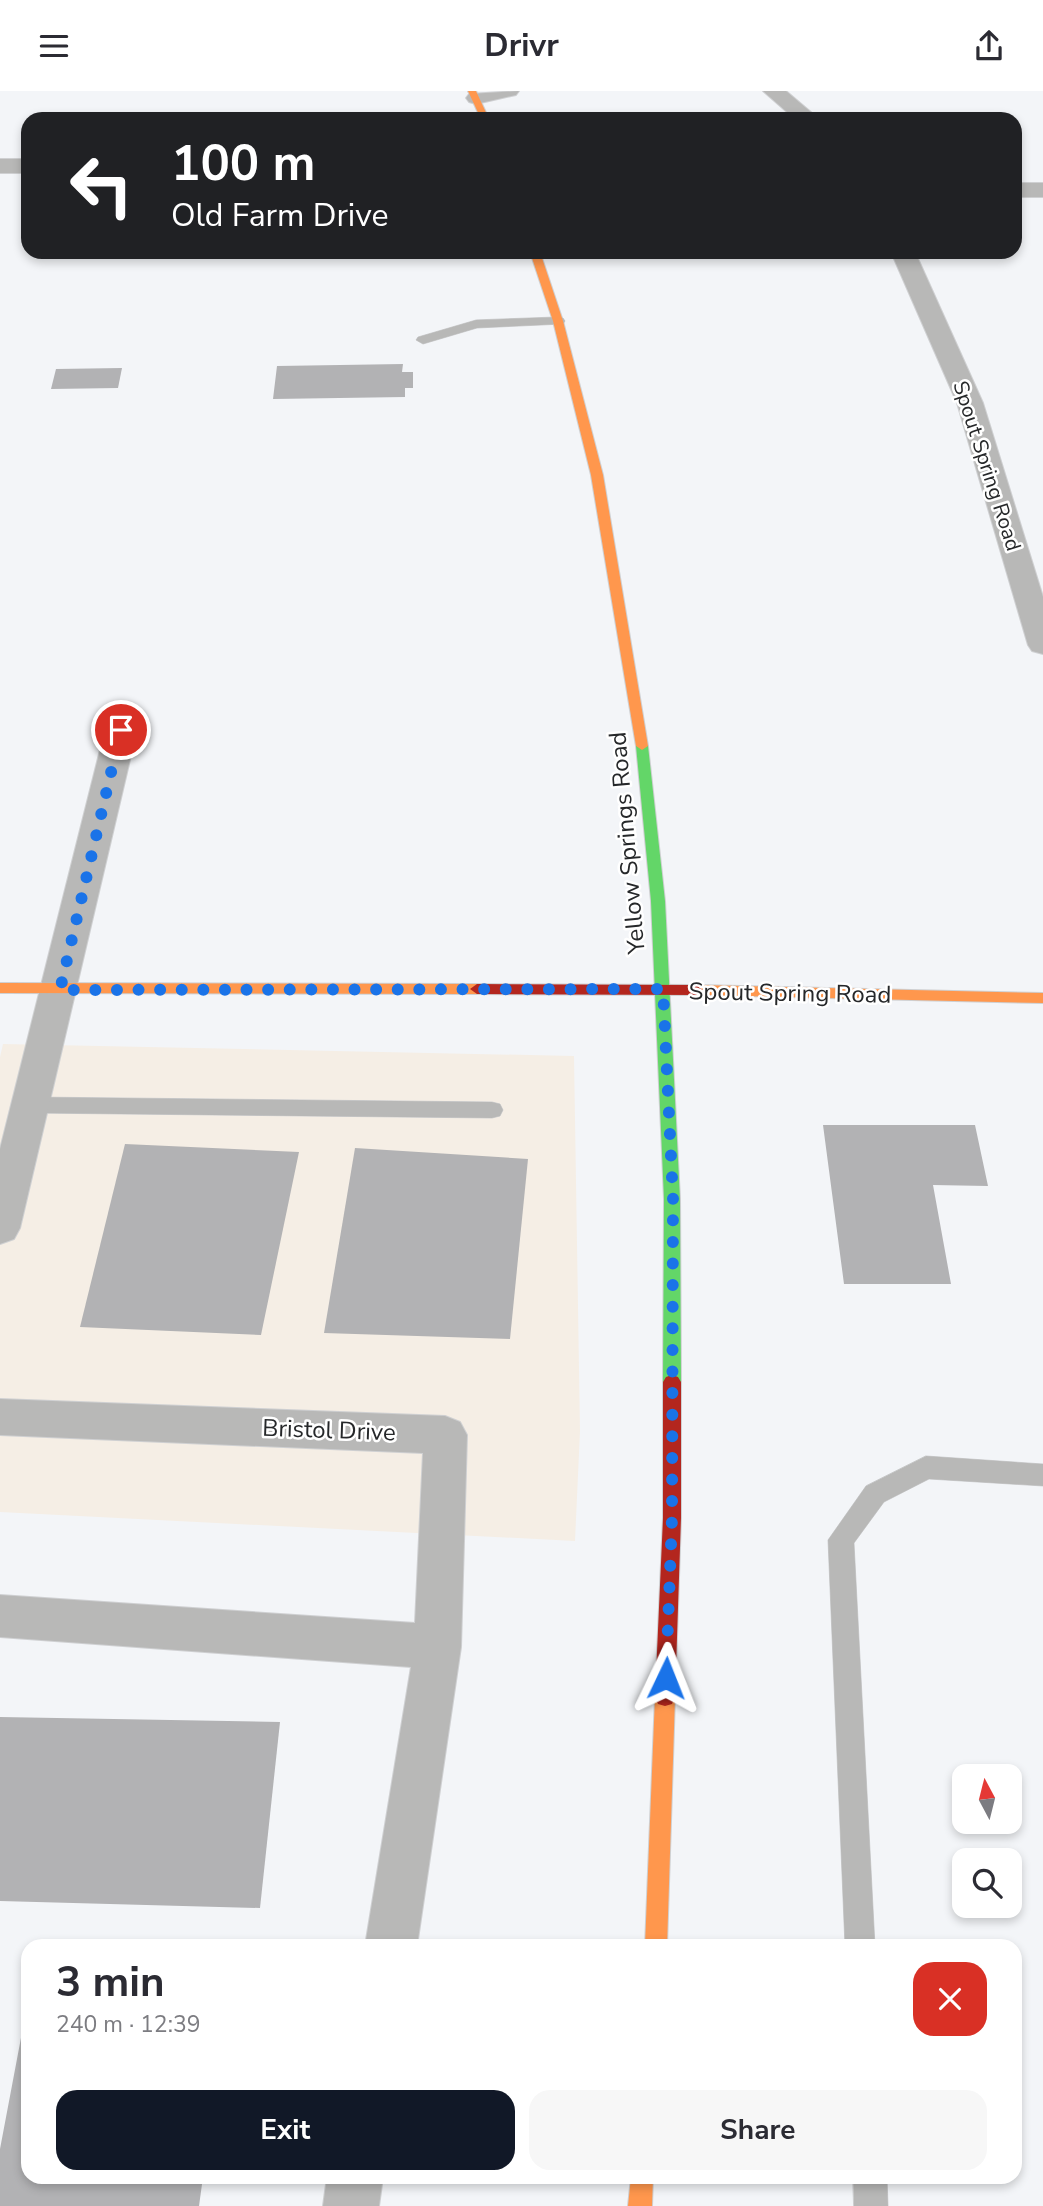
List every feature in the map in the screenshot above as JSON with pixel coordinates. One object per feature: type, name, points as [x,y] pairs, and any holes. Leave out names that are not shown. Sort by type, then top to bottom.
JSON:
[{"type":"main road","points":[[474,95],[482,112]]},
{"type":"main road","name":"Yellow Springs Road","points":[[538,259],[558,321],[597,475],[619,617],[640,721],[658,901],[673,1199],[672,1518],[656,1939]]},
{"type":"main road","name":"Spout Spring Road","points":[[0,988],[663,989],[1043,998]]},
{"type":"main road","points":[[640,2206],[642,2184]]},
{"type":"street","points":[[474,95],[509,91]]},
{"type":"street","points":[[773,91],[799,112]]},
{"type":"street","points":[[0,166],[21,166]]},
{"type":"street","points":[[1022,190],[1043,190]]},
{"type":"street","name":"Spout Spring Road","points":[[906,259],[970,403],[1043,645]]},
{"type":"street","points":[[0,1228],[60,990],[121,730]]},
{"type":"street","name":"Bristol Drive","points":[[0,1417],[445,1435],[438,1647],[392,1939]]},
{"type":"street","points":[[0,1616],[438,1647]]},
{"type":"street","points":[[351,2206],[354,2184]]},
{"type":"lane","points":[[423,340],[476,324],[558,321]]},
{"type":"lane","points":[[31,1105],[492,1110]]},
{"type":"lane","points":[[860,1939],[841,1540],[875,1494],[926,1467],[1043,1475]]},
{"type":"lane","points":[[870,2184],[872,2206]]},
{"type":"shaded area","points":[[3,1044],[574,1056],[580,1431],[575,1541],[0,1512],[0,1057]]},
{"type":"building","points":[[403,364],[402,372],[413,372],[413,388],[405,388],[405,397],[273,399],[277,366]]},
{"type":"building","points":[[122,368],[118,388],[51,389],[56,369]]},
{"type":"building","points":[[823,1125],[975,1125],[988,1186],[933,1185],[951,1284],[844,1284]]},
{"type":"building","points":[[125,1144],[299,1152],[261,1335],[80,1327]]},
{"type":"building","points":[[355,1148],[528,1159],[510,1339],[324,1333]]},
{"type":"building","points":[[0,1717],[280,1722],[260,1908],[0,1901]]},
{"type":"building","points":[[21,2038],[21,2184],[202,2184],[199,2206],[0,2206],[0,2149]]},
{"type":"traffic: fast","points":[[642,746],[658,901],[672,1199],[672,1382]]},
{"type":"traffic: slow","points":[[472,91],[482,112]]},
{"type":"traffic: slow","points":[[537,259],[558,321],[597,475],[642,746]]},
{"type":"traffic: slow","points":[[0,988],[477,989]]},
{"type":"traffic: slow","points":[[696,990],[1043,998]]},
{"type":"traffic: slow","points":[[656,1939],[665,1697]]},
{"type":"traffic: slow","points":[[640,2206],[642,2184]]},
{"type":"traffic: jam","points":[[477,989],[696,990]]},
{"type":"traffic: jam","points":[[665,1697],[672,1518],[672,1382]]},
{"type":"route","points":[[121,730],[60,990],[663,989],[673,1199],[672,1518],[666,1678]]}]
